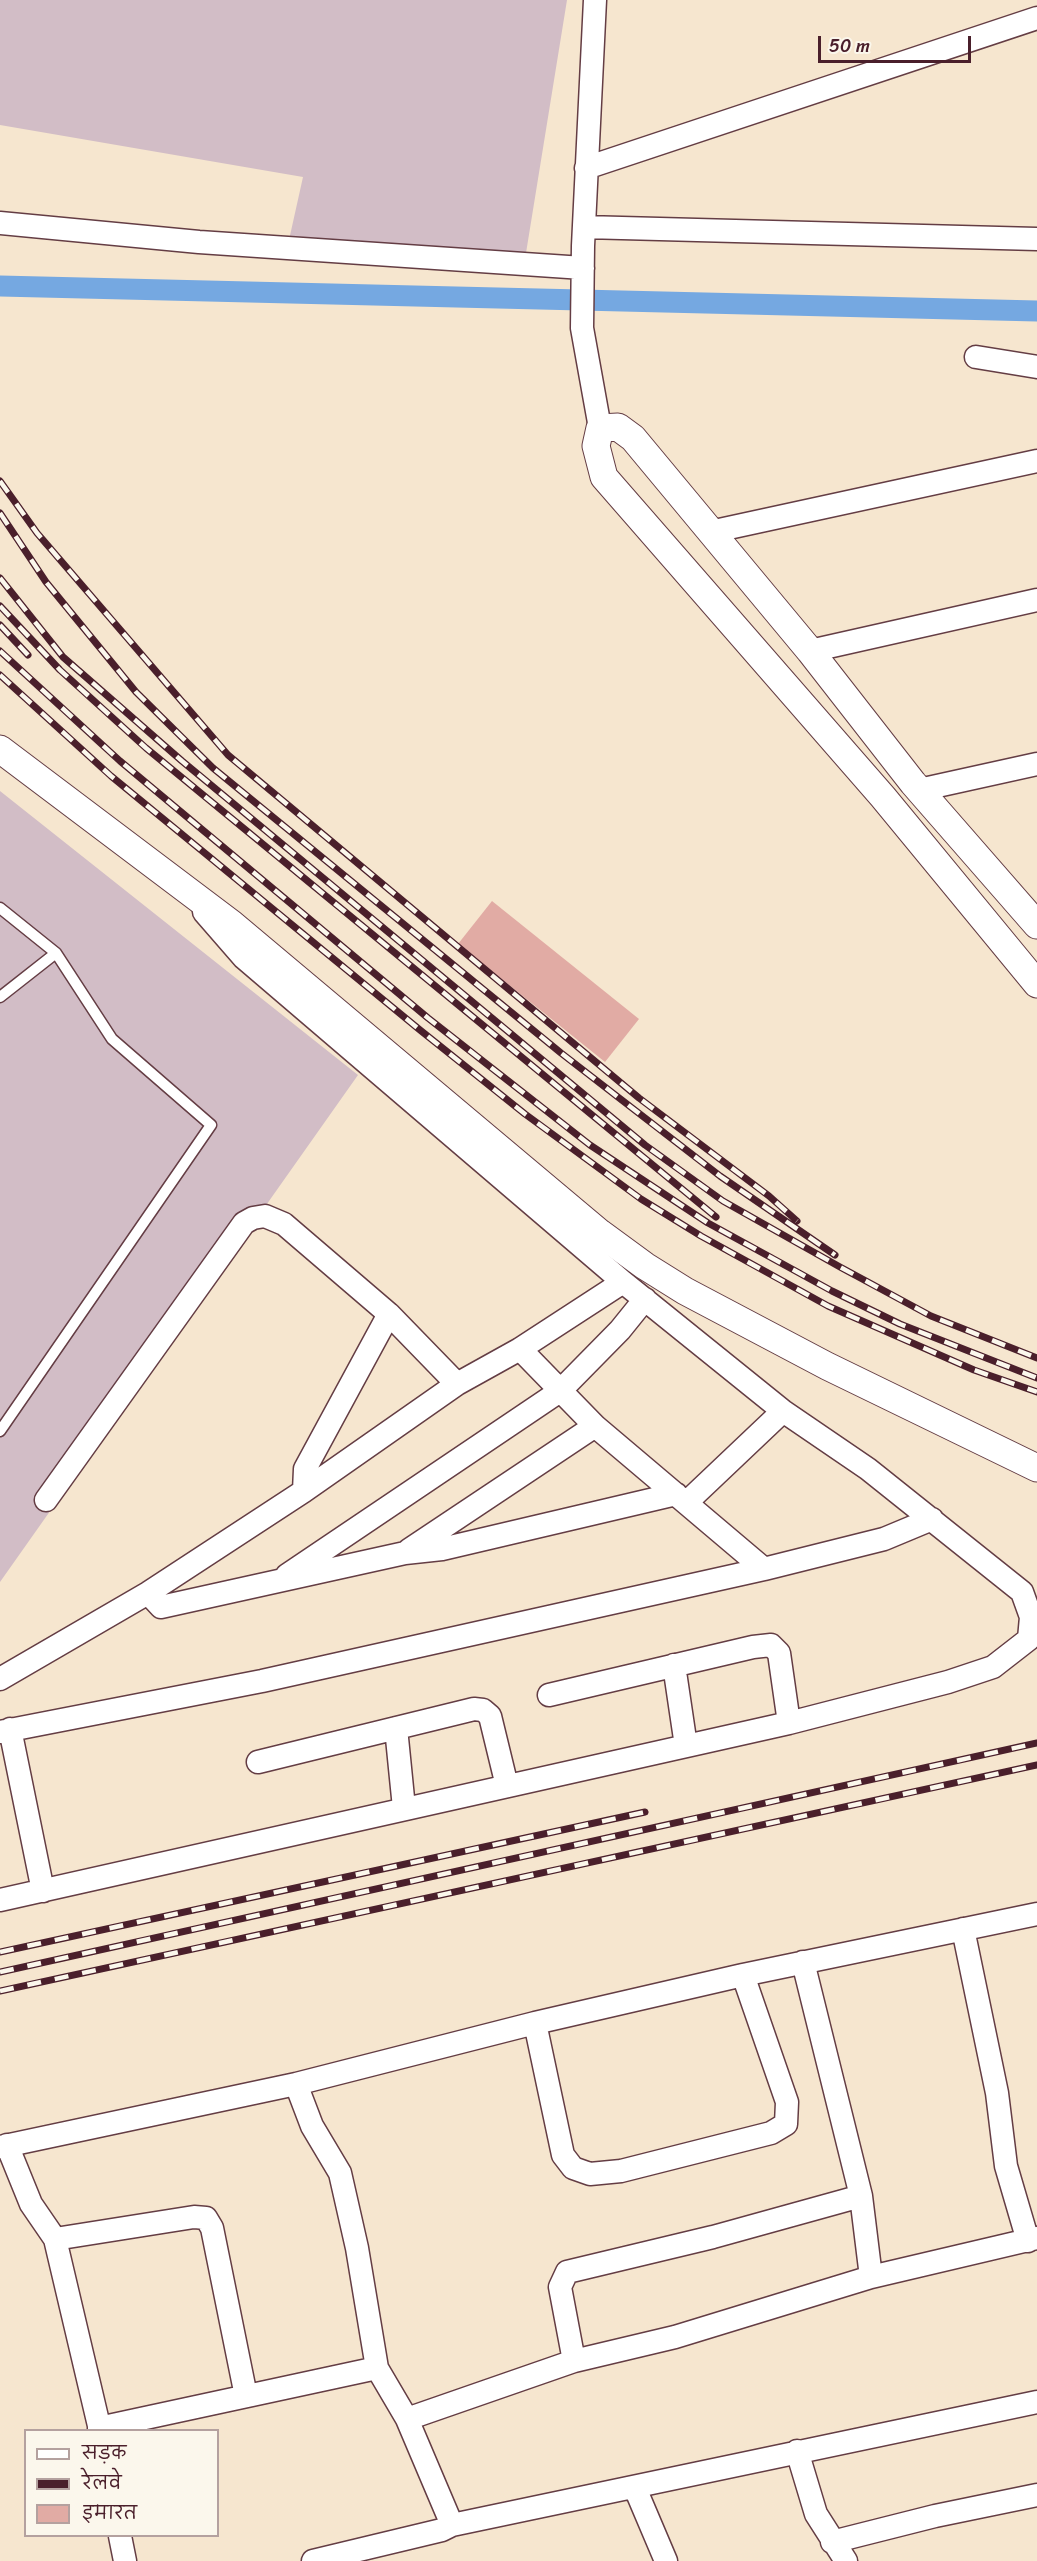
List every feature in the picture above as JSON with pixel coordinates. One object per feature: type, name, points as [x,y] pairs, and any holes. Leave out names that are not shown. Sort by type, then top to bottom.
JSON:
[{"type":"street","points":[[595,0],[586,168],[582,328],[600,428],[596,446],[604,477],[883,797],[1037,984]]},
{"type":"street","points":[[586,168],[1037,18]]},
{"type":"street","points":[[0,224],[583,277]]},
{"type":"street","points":[[584,227],[1037,239]]},
{"type":"street","points":[[975,357],[1037,367]]},
{"type":"street","points":[[600,428],[618,427],[633,438],[810,651],[919,789],[1037,925]]},
{"type":"street","points":[[710,532],[1037,461]]},
{"type":"street","points":[[810,651],[1037,600]]},
{"type":"street","points":[[0,749],[232,924],[600,1233],[645,1266],[685,1291],[827,1366],[1037,1468]]},
{"type":"street","points":[[919,789],[1037,764]]},
{"type":"street","points":[[0,1900],[789,1723],[948,1683],[993,1667],[1029,1639],[1031,1617],[1022,1592],[932,1519],[783,1411],[623,1282],[244,958],[179,884]]},
{"type":"street","points":[[46,1500],[244,1223],[253,1218],[265,1216],[284,1224],[389,1314],[457,1384]]},
{"type":"street","points":[[0,1679],[148,1593],[304,1491],[457,1384],[520,1349],[623,1282]]},
{"type":"street","points":[[274,1583],[560,1391],[620,1330],[645,1299]]},
{"type":"street","points":[[304,1491],[305,1469],[389,1314]]},
{"type":"street","points":[[520,1349],[595,1426],[764,1569]]},
{"type":"street","points":[[148,1593],[162,1607],[405,1553],[442,1549],[681,1498],[783,1411]]},
{"type":"street","points":[[405,1553],[595,1426]]},
{"type":"street","points":[[43,1891],[5,1731],[262,1681],[764,1569],[885,1539],[932,1519]]},
{"type":"street","points":[[549,1695],[753,1647],[771,1646],[779,1653],[789,1723]]},
{"type":"street","points":[[674,1665],[686,1746]]},
{"type":"street","points":[[258,1762],[474,1708],[483,1710],[490,1716],[507,1786]]},
{"type":"street","points":[[396,1728],[404,1808]]},
{"type":"street","points":[[377,2368],[99,2429],[55,2239],[32,2204],[3,2146],[296,2084],[536,2023],[743,1975],[1037,1914]]},
{"type":"street","points":[[407,2419],[574,2361],[675,2337],[871,2277],[1033,2240],[1006,2166],[998,2093],[963,1929]]},
{"type":"street","points":[[803,1962],[861,2196],[871,2277]]},
{"type":"street","points":[[536,2023],[563,2155],[573,2168],[590,2174],[621,2171],[771,2133],[786,2124],[787,2102],[743,1975]]},
{"type":"street","points":[[296,2084],[312,2126],[340,2173],[357,2248],[377,2368],[407,2419],[452,2524]]},
{"type":"street","points":[[574,2361],[560,2287],[567,2272],[713,2237],[861,2196]]},
{"type":"street","points":[[55,2239],[194,2217],[206,2218],[212,2228],[246,2396]]},
{"type":"street","points":[[313,2561],[442,2530],[452,2524],[635,2488],[797,2451],[1037,2402]]},
{"type":"street","points":[[797,2451],[816,2514],[846,2561]]},
{"type":"street","points":[[635,2488],[666,2561]]},
{"type":"street","points":[[832,2542],[935,2516],[1037,2495]]},
{"type":"street","points":[[120,2537],[125,2561]]},
{"type":"lane","points":[[0,908],[56,953],[112,1039],[211,1125],[0,1431]]},
{"type":"lane","points":[[0,997],[56,953]]},
{"type":"shaded area","points":[[0,0],[567,0],[526,253],[289,240],[303,177],[0,125]]},
{"type":"shaded area","points":[[0,791],[358,1075],[0,1582]]},
{"type":"building","points":[[492,901],[639,1019],[605,1062],[458,944]]},
{"type":"waterway","points":[[0,286],[1037,311]]},
{"type":"railway","points":[[0,481],[37,533],[228,755],[639,1098],[769,1196],[797,1221]]},
{"type":"railway","points":[[0,513],[46,582],[136,692],[213,768],[561,1053],[720,1176],[835,1255]]},
{"type":"railway","points":[[0,578],[63,657],[182,761],[645,1145],[723,1201],[840,1267],[931,1316],[1037,1358]]},
{"type":"railway","points":[[0,606],[60,670],[146,748],[716,1217]]},
{"type":"railway","points":[[0,625],[28,655]]},
{"type":"railway","points":[[0,651],[120,761],[428,1018],[590,1145],[708,1223],[832,1291],[900,1324],[1037,1378]]},
{"type":"railway","points":[[0,675],[111,776],[420,1030],[525,1114],[641,1199],[701,1236],[828,1306],[974,1370],[1037,1392]]},
{"type":"railway","points":[[0,1972],[1037,1743]]},
{"type":"railway","points":[[0,1991],[1037,1765]]},
{"type":"railway","points":[[0,1952],[645,1812]]}]
